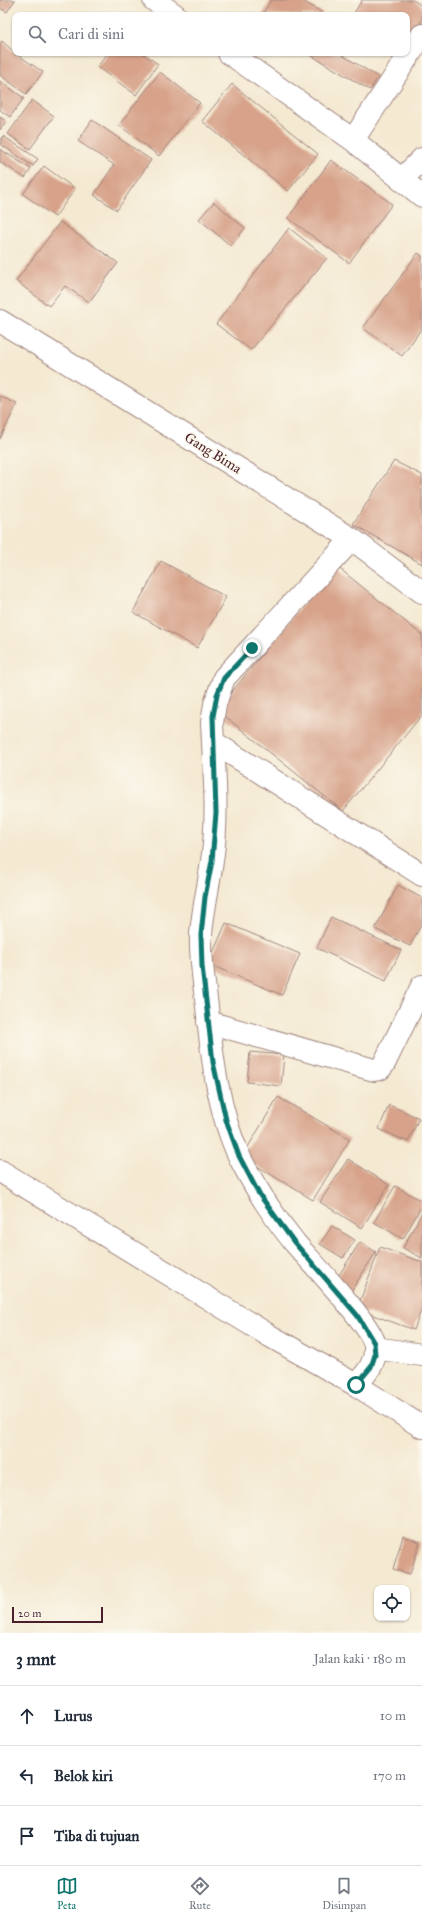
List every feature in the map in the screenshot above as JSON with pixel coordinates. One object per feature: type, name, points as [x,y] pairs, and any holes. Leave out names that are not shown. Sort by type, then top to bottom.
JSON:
[{"type":"street","points":[[154,0],[171,12]]},
{"type":"street","points":[[410,53],[422,35]]},
{"type":"street","points":[[233,56],[353,140],[422,196]]},
{"type":"street","points":[[353,140],[408,56]]},
{"type":"street","points":[[401,180],[422,159]]},
{"type":"street","name":"Gang Bima","points":[[0,321],[352,539],[422,592]]},
{"type":"street","points":[[352,539],[224,678],[215,704],[212,723],[216,813],[212,861],[205,897],[201,935],[202,966],[214,1070],[226,1120],[239,1156],[259,1194],[294,1242],[357,1315],[372,1338],[375,1348],[375,1355],[371,1367],[356,1385]]},
{"type":"street","points":[[213,742],[422,875]]},
{"type":"street","points":[[208,1022],[374,1070],[380,1069],[384,1064],[422,986]]},
{"type":"street","points":[[0,1171],[270,1336],[356,1385],[422,1426]]},
{"type":"street","points":[[375,1348],[422,1355]]},
{"type":"building","points":[[0,0],[15,0],[7,12],[0,8]]},
{"type":"building","points":[[271,0],[301,0],[321,12],[264,12]]},
{"type":"building","points":[[362,0],[413,0],[422,6],[422,20],[410,38],[410,12],[355,12]]},
{"type":"building","points":[[2,41],[12,50],[12,56],[19,56],[43,72],[26,94],[0,75],[0,44]]},
{"type":"building","points":[[106,56],[146,56],[158,64],[136,95],[97,67]]},
{"type":"building","points":[[312,56],[344,56],[378,77],[370,90]]},
{"type":"building","points":[[160,72],[200,103],[159,156],[119,125]]},
{"type":"building","points":[[0,81],[24,98],[10,117],[0,110]]},
{"type":"building","points":[[232,84],[318,154],[288,191],[202,121]]},
{"type":"building","points":[[32,100],[54,116],[30,149],[8,134]]},
{"type":"building","points":[[0,117],[6,121],[0,130]]},
{"type":"building","points":[[92,120],[151,160],[117,210],[94,195],[114,165],[78,141]]},
{"type":"building","points":[[3,136],[38,159],[33,166],[0,144]]},
{"type":"building","points":[[0,149],[31,169],[25,178],[0,162]]},
{"type":"building","points":[[331,160],[392,204],[349,263],[288,218]]},
{"type":"building","points":[[44,166],[75,189],[55,217],[23,194]]},
{"type":"building","points":[[214,202],[245,228],[231,246],[199,219]]},
{"type":"building","points":[[60,222],[118,263],[89,302],[65,286],[49,306],[16,281]]},
{"type":"building","points":[[289,228],[327,258],[251,350],[216,324]]},
{"type":"building","points":[[418,253],[422,256],[422,328],[402,356],[363,328]]},
{"type":"building","points":[[0,396],[17,404],[0,439]]},
{"type":"building","points":[[394,461],[422,475],[422,564],[353,524]]},
{"type":"building","points":[[161,561],[226,597],[197,648],[133,612]]},
{"type":"building","points":[[335,565],[422,635],[422,715],[343,811],[217,710]]},
{"type":"building","points":[[398,885],[422,898],[422,923],[410,946],[375,929]]},
{"type":"building","points":[[331,917],[401,950],[386,981],[317,948]]},
{"type":"building","points":[[226,923],[300,954],[282,995],[208,964]]},
{"type":"building","points":[[250,1052],[284,1055],[281,1086],[247,1082]]},
{"type":"building","points":[[278,1097],[350,1139],[313,1200],[242,1157]]},
{"type":"building","points":[[389,1105],[419,1118],[408,1142],[379,1129]]},
{"type":"building","points":[[348,1159],[389,1185],[362,1228],[320,1202]]},
{"type":"building","points":[[395,1186],[422,1201],[422,1205],[403,1239],[374,1222]]},
{"type":"building","points":[[422,1212],[422,1258],[403,1248]]},
{"type":"building","points":[[332,1226],[355,1240],[343,1258],[320,1244]]},
{"type":"building","points":[[360,1242],[376,1252],[350,1293],[334,1283]]},
{"type":"building","points":[[380,1247],[422,1262],[422,1307],[414,1330],[357,1309]]},
{"type":"building","points":[[403,1536],[420,1542],[410,1574],[393,1569]]},
{"type":"route","points":[[252,648],[224,678],[217,695],[212,723],[214,731],[213,742],[216,813],[212,861],[205,897],[201,935],[202,966],[213,1062],[226,1120],[239,1156],[259,1194],[294,1242],[357,1315],[372,1338],[375,1355],[371,1367],[356,1385]]}]
